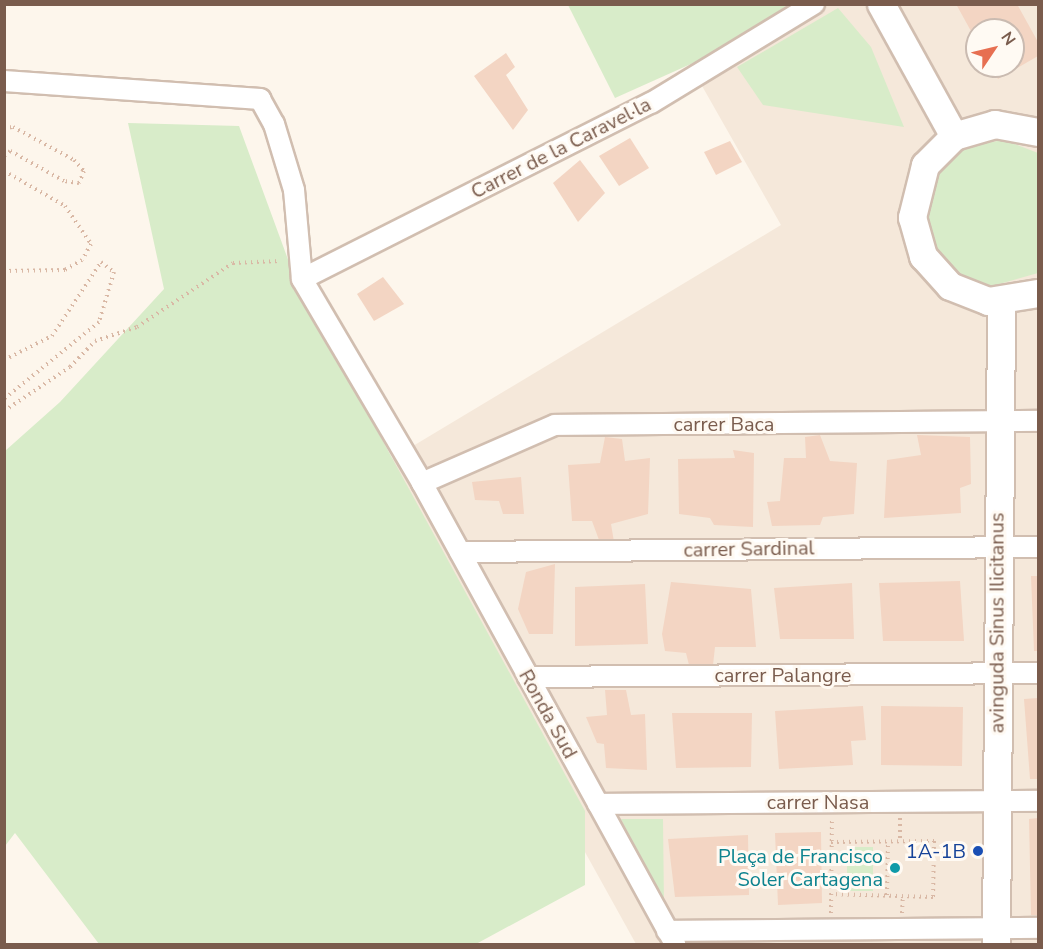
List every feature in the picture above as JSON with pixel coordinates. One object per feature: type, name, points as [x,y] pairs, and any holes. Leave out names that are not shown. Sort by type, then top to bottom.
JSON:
[{"type":"street","name":"Carrer de la Caravel·la","points":[[301,269],[651,103],[814,4]]},
{"type":"street","points":[[881,4],[954,136]]},
{"type":"street","points":[[4,81],[260,99],[274,124],[294,190],[301,269]]},
{"type":"street","points":[[1038,132],[995,124],[954,136],[933,154],[919,177],[912,203],[913,230],[923,256],[950,286],[1001,302],[1038,293]]},
{"type":"street","name":"Ronda Sud","points":[[301,269],[422,483],[671,938]]},
{"type":"street","name":"avinguda Sinus Ilicitanus","points":[[996,936],[997,421],[1001,302]]},
{"type":"street","name":"carrer Baca","points":[[422,483],[555,425],[1038,421]]},
{"type":"street","name":"carrer Sardinal","points":[[460,552],[1038,547]]},
{"type":"street","name":"carrer Palangre","points":[[528,677],[1038,673]]},
{"type":"street","name":"carrer Nasa","points":[[598,804],[1038,801]]},
{"type":"street","points":[[671,938],[996,936],[1038,928]]},
{"type":"path","points":[[4,128],[13,127],[75,160],[84,171],[79,183],[64,181],[10,151],[4,156]]},
{"type":"path","points":[[4,171],[65,206],[91,244],[82,260],[65,270],[4,271]]},
{"type":"path","points":[[4,360],[52,336],[101,262],[114,272],[99,322],[4,399]]},
{"type":"path","points":[[4,411],[70,367],[95,341],[137,327],[233,263],[301,269]]},
{"type":"path","points":[[934,841],[933,897],[887,895],[831,894],[831,842],[934,841]]},
{"type":"path","points":[[887,895],[888,842]]},
{"type":"shaded area","points":[[656,5],[1038,5],[1038,944],[636,944],[373,470],[781,225]]},
{"type":"green space","points":[[568,5],[787,5],[731,46],[615,98]]},
{"type":"green space","points":[[838,8],[871,47],[904,127],[763,105],[737,67]]},
{"type":"green space","points":[[128,123],[239,126],[297,284],[585,811],[585,885],[476,944],[99,944],[15,833],[5,846],[5,451],[60,402],[164,289]]},
{"type":"green space","points":[[1004,140],[1038,153],[1038,273],[992,286],[952,271],[935,252],[923,216],[938,169],[967,146]]},
{"type":"green space","points":[[621,819],[663,819],[664,907]]},
{"type":"green space","points":[[847,847],[873,847],[873,891],[847,891]]},
{"type":"building","points":[[956,4],[1017,4],[1025,18],[965,18],[965,20]]},
{"type":"building","points":[[1025,18],[1038,42],[1038,56],[1025,63]]},
{"type":"building","points":[[506,53],[515,67],[506,75],[528,110],[513,130],[474,76]]},
{"type":"building","points":[[630,138],[649,168],[619,186],[599,156]]},
{"type":"building","points":[[730,141],[742,162],[716,175],[704,152]]},
{"type":"building","points":[[580,160],[605,193],[578,222],[553,183]]},
{"type":"building","points":[[383,277],[404,304],[374,321],[357,294]]},
{"type":"building","points":[[820,435],[830,461],[857,463],[854,514],[823,517],[820,525],[772,526],[767,502],[780,501],[784,458],[806,458],[805,437]]},
{"type":"building","points":[[917,435],[970,437],[971,484],[960,488],[961,513],[884,518],[887,460],[921,455]]},
{"type":"building","points":[[605,437],[622,439],[625,461],[650,458],[648,514],[611,524],[614,542],[599,540],[592,521],[572,521],[568,465],[600,463]]},
{"type":"building","points":[[733,450],[754,453],[753,527],[714,525],[710,518],[679,514],[678,459],[735,458]]},
{"type":"building","points":[[521,477],[524,514],[503,514],[499,501],[475,500],[472,482]]},
{"type":"building","points":[[555,564],[553,634],[529,634],[518,609],[526,572]]},
{"type":"building","points":[[1031,576],[1038,576],[1038,651],[1034,651]]},
{"type":"building","points":[[960,581],[964,641],[883,641],[879,583]]},
{"type":"building","points":[[671,582],[751,589],[756,647],[715,647],[713,665],[689,665],[686,653],[665,651],[662,634]]},
{"type":"building","points":[[852,583],[854,639],[780,639],[774,588]]},
{"type":"building","points":[[645,584],[648,644],[575,646],[575,587]]},
{"type":"building","points":[[605,690],[626,690],[631,715],[645,714],[647,770],[606,768],[604,744],[597,743],[586,717],[607,715]]},
{"type":"building","points":[[1038,698],[1038,779],[1030,779],[1024,699]]},
{"type":"building","points":[[863,706],[866,740],[851,741],[853,765],[779,769],[775,711]]},
{"type":"building","points":[[881,706],[963,707],[962,766],[881,765]]},
{"type":"building","points":[[672,713],[752,713],[751,767],[676,768]]},
{"type":"building","points":[[1038,818],[1038,915],[1031,915],[1029,819]]},
{"type":"building","points":[[821,832],[822,903],[778,905],[775,833]]},
{"type":"building","points":[[748,835],[749,895],[675,897],[668,839]]},
{"type":"building","points":[[945,841],[952,841],[952,850],[944,849]]},
{"type":"place","name":"1A-1B","points":[[978,851]]},
{"type":"place","name":"Plaça de Francisco Soler Cartagena","points":[[895,868]]}]
